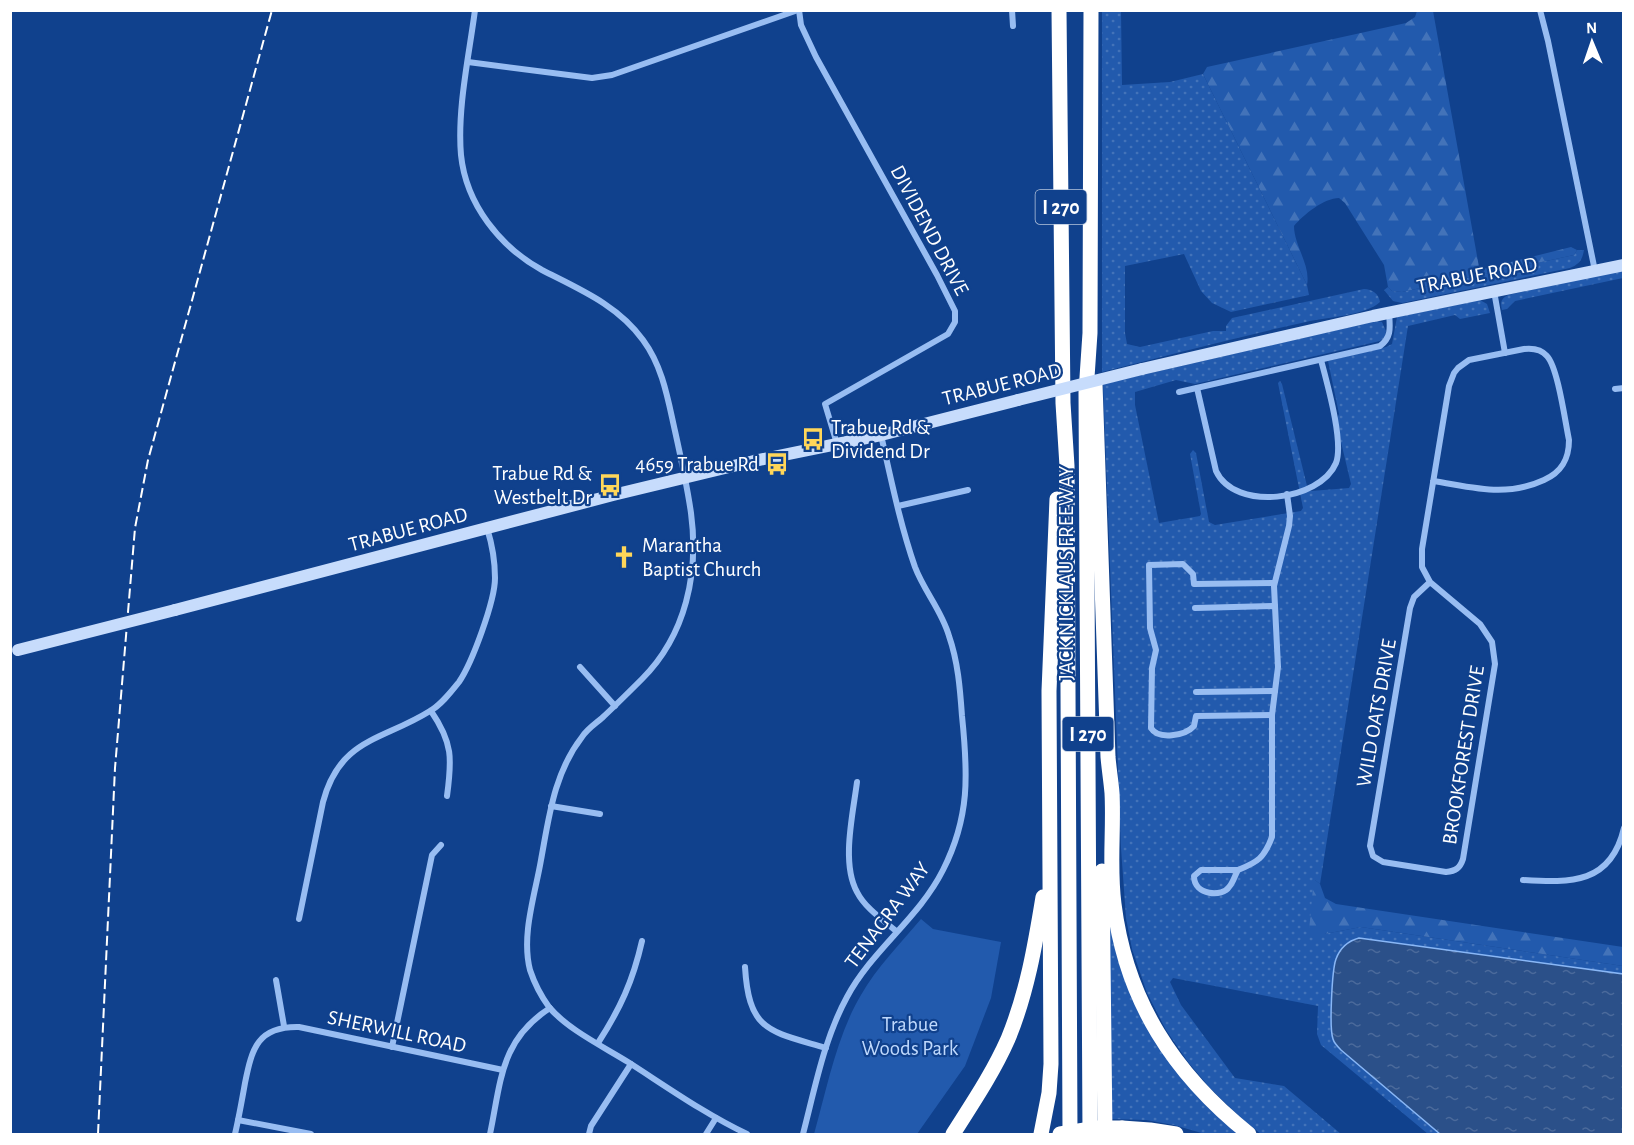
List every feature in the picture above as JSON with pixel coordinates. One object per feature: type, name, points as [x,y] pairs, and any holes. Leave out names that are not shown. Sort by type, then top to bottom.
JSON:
[{"type":"highway","name":"JACK NICKLAUS FREEWAY","points":[[1059,10],[1063,403],[1067,466],[1070,1134]]},
{"type":"highway","name":"JACK NICKLAUS FREEWAY","points":[[1090,1134],[1086,392],[1090,333],[1091,10]]},
{"type":"highway","points":[[1090,333],[1096,392],[1108,757],[1112,794],[1114,903],[1121,944],[1140,1002],[1158,1036],[1186,1075],[1210,1101],[1249,1134]]},
{"type":"highway","points":[[1041,1134],[1049,1093],[1050,1064],[1049,691],[1063,403]]},
{"type":"highway","points":[[1105,1134],[1102,858],[1103,794],[1108,757]]},
{"type":"highway","points":[[953,1134],[992,1071],[1019,1010],[1035,948],[1050,853]]},
{"type":"highway","points":[[1060,1134],[1098,1128],[1150,1130],[1176,1134]]},
{"type":"main road","name":"TRABUE ROAD","points":[[14,651],[684,477],[881,435],[1142,369],[1389,312],[1623,265]]},
{"type":"street","points":[[475,10],[461,120],[461,153],[465,175],[475,202],[495,232],[515,252],[536,267],[612,308],[631,325],[650,351],[663,382],[684,477],[691,512],[694,556],[684,610],[674,634],[655,665],[584,734],[560,774],[551,806],[529,924],[527,945],[530,968],[537,988],[550,1008],[575,1029],[716,1118],[747,1134]]},
{"type":"street","points":[[468,62],[592,78],[612,75],[799,10]]},
{"type":"street","name":"DIVIDEND DRIVE","points":[[799,10],[801,26],[816,57],[955,311],[955,322],[948,334],[825,404],[837,444]]},
{"type":"street","points":[[1012,10],[1013,26]]},
{"type":"street","points":[[1540,10],[1595,271]]},
{"type":"street","points":[[1494,291],[1505,352]]},
{"type":"street","points":[[1179,392],[1375,347],[1387,340],[1390,328],[1389,312]]},
{"type":"street","points":[[1430,582],[1422,567],[1422,549],[1433,481],[1449,386],[1454,373],[1469,360],[1505,352],[1531,348],[1544,353],[1551,362],[1569,440],[1569,452],[1565,463],[1550,477],[1533,485],[1508,491],[1492,491],[1433,481]]},
{"type":"street","points":[[1197,388],[1216,471],[1221,479],[1234,491],[1249,496],[1287,494],[1313,487],[1322,482],[1329,475],[1338,455],[1339,437],[1321,360]]},
{"type":"street","points":[[1615,389],[1623,388]]},
{"type":"street","name":"TENAGRA WAY","points":[[803,1134],[826,1048],[847,996],[896,931],[923,901],[956,842],[967,775],[958,669],[949,634],[916,570],[881,435]]},
{"type":"street","points":[[898,506],[968,490]]},
{"type":"street","points":[[1238,870],[1229,888],[1223,892],[1205,892],[1194,884],[1194,876],[1201,870],[1238,870],[1257,862],[1267,850],[1272,837],[1272,715],[1278,667],[1274,583],[1289,526],[1287,494]]},
{"type":"street","points":[[299,919],[327,786],[339,765],[356,748],[431,711],[459,681],[473,653],[488,610],[495,580],[492,547],[487,528]]},
{"type":"street","points":[[1272,715],[1196,716],[1194,726],[1185,734],[1158,735],[1154,732],[1151,728],[1152,668],[1156,650],[1150,628],[1149,565],[1183,564],[1193,574],[1194,584],[1274,583]]},
{"type":"street","name":"WILD OATS DRIVE","points":[[1430,582],[1414,597],[1410,609],[1370,846],[1373,856],[1383,862],[1446,872],[1456,870]]},
{"type":"street","name":"BROOKFOREST DRIVE","points":[[1430,582],[1480,624],[1492,642],[1495,664],[1463,859],[1461,866],[1456,870]]},
{"type":"street","points":[[1195,608],[1275,606]]},
{"type":"street","points":[[580,667],[615,706]]},
{"type":"street","points":[[1196,692],[1275,691]]},
{"type":"street","points":[[431,711],[441,725],[450,746],[451,768],[447,796]]},
{"type":"street","points":[[857,782],[849,846],[850,875],[863,902],[896,931]]},
{"type":"street","points":[[551,806],[600,814]]},
{"type":"street","points":[[1523,880],[1563,882],[1592,874],[1603,867],[1615,854],[1623,828]]},
{"type":"street","points":[[392,1047],[432,855],[441,845]]},
{"type":"street","points":[[598,1043],[619,1011],[636,968],[642,941]]},
{"type":"street","points":[[745,967],[747,992],[756,1017],[777,1033],[826,1048]]},
{"type":"street","points":[[235,1134],[249,1060],[256,1044],[268,1032],[284,1026],[276,980]]},
{"type":"street","points":[[490,1134],[508,1054],[520,1033],[550,1008]]},
{"type":"street","name":"SHERWILL ROAD","points":[[284,1026],[299,1027],[503,1070]]},
{"type":"street","points":[[589,1134],[591,1126],[631,1064]]},
{"type":"street","points":[[706,1134],[716,1118]]},
{"type":"street","points":[[238,1119],[311,1134]]},
{"type":"green space","points":[[1102,11],[1121,11],[1122,85],[1170,82],[1203,74],[1307,285],[1309,295],[1231,312],[1212,303],[1201,291],[1184,254],[1125,266],[1127,344],[1140,347],[1213,331],[1226,331],[1226,326],[1232,318],[1364,289],[1375,292],[1380,302],[1355,313],[1314,320],[1102,372]]},
{"type":"green space","points":[[1417,11],[1433,11],[1479,267],[1483,269],[1571,247],[1577,250],[1574,255],[1402,292],[1392,291],[1388,287],[1384,265],[1345,203],[1339,198],[1314,208],[1294,226],[1307,270],[1307,285],[1203,74],[1207,67],[1406,23],[1415,17]]},
{"type":"green space","points":[[1577,250],[1584,250],[1582,257],[1570,268],[1402,303],[1393,301],[1384,290],[1388,287],[1392,291],[1402,292],[1574,255]]},
{"type":"green space","points":[[1623,270],[1623,278],[1515,301],[1507,309],[1502,310],[1502,301],[1508,295]]},
{"type":"green space","points":[[1480,300],[1487,304],[1490,313],[1460,319],[1455,315],[1408,326],[1320,884],[1315,880],[1324,934],[1361,927],[1623,966],[1623,974],[1359,938],[1345,945],[1336,959],[1333,975],[1331,1023],[1334,1042],[1440,1134],[1428,1134],[1321,1045],[1317,1034],[1318,1006],[1173,978],[1170,982],[1181,1005],[1235,1078],[1284,1086],[1341,1134],[1261,1134],[1210,1088],[1188,1062],[1166,1030],[1147,993],[1132,949],[1126,918],[1121,848],[1103,384],[1376,321],[1382,322],[1386,331],[1385,337],[1380,341],[1195,384],[1176,380],[1135,392],[1135,405],[1159,523],[1201,514],[1190,454],[1193,450],[1196,453],[1209,522],[1215,525],[1301,511],[1303,508],[1278,383],[1280,381],[1282,384],[1308,490],[1349,488],[1351,484],[1336,421],[1339,414],[1328,361],[1392,344],[1397,317]]},
{"type":"green space","points":[[1315,880],[1320,884],[1325,898],[1336,904],[1623,947],[1623,966],[1361,927],[1314,936],[1309,931]]},
{"type":"green space","points":[[1108,917],[1139,1006],[1241,1134],[1205,1134],[1146,1120],[1112,1119]]},
{"type":"green space","name":"Trabue Woods Park","points":[[921,919],[933,929],[1001,942],[991,998],[965,1066],[917,1134],[814,1134],[845,1027],[874,975]]},
{"type":"water","points":[[1359,938],[1623,974],[1623,1134],[1440,1134],[1336,1045],[1331,1023],[1336,959],[1345,946]]},
{"type":"railway","points":[[98,1134],[115,768],[135,528],[148,460],[272,10]]},
{"type":"place","name":"Trabue Rd & Dividend Dr","points":[[813,439]]},
{"type":"place","name":"4659 Trabue Rd","points":[[777,464]]},
{"type":"place","name":"Trabue Rd & Westbelt Dr","points":[[610,485]]},
{"type":"place","name":"Marantha Baptist Church","points":[[624,557]]}]
